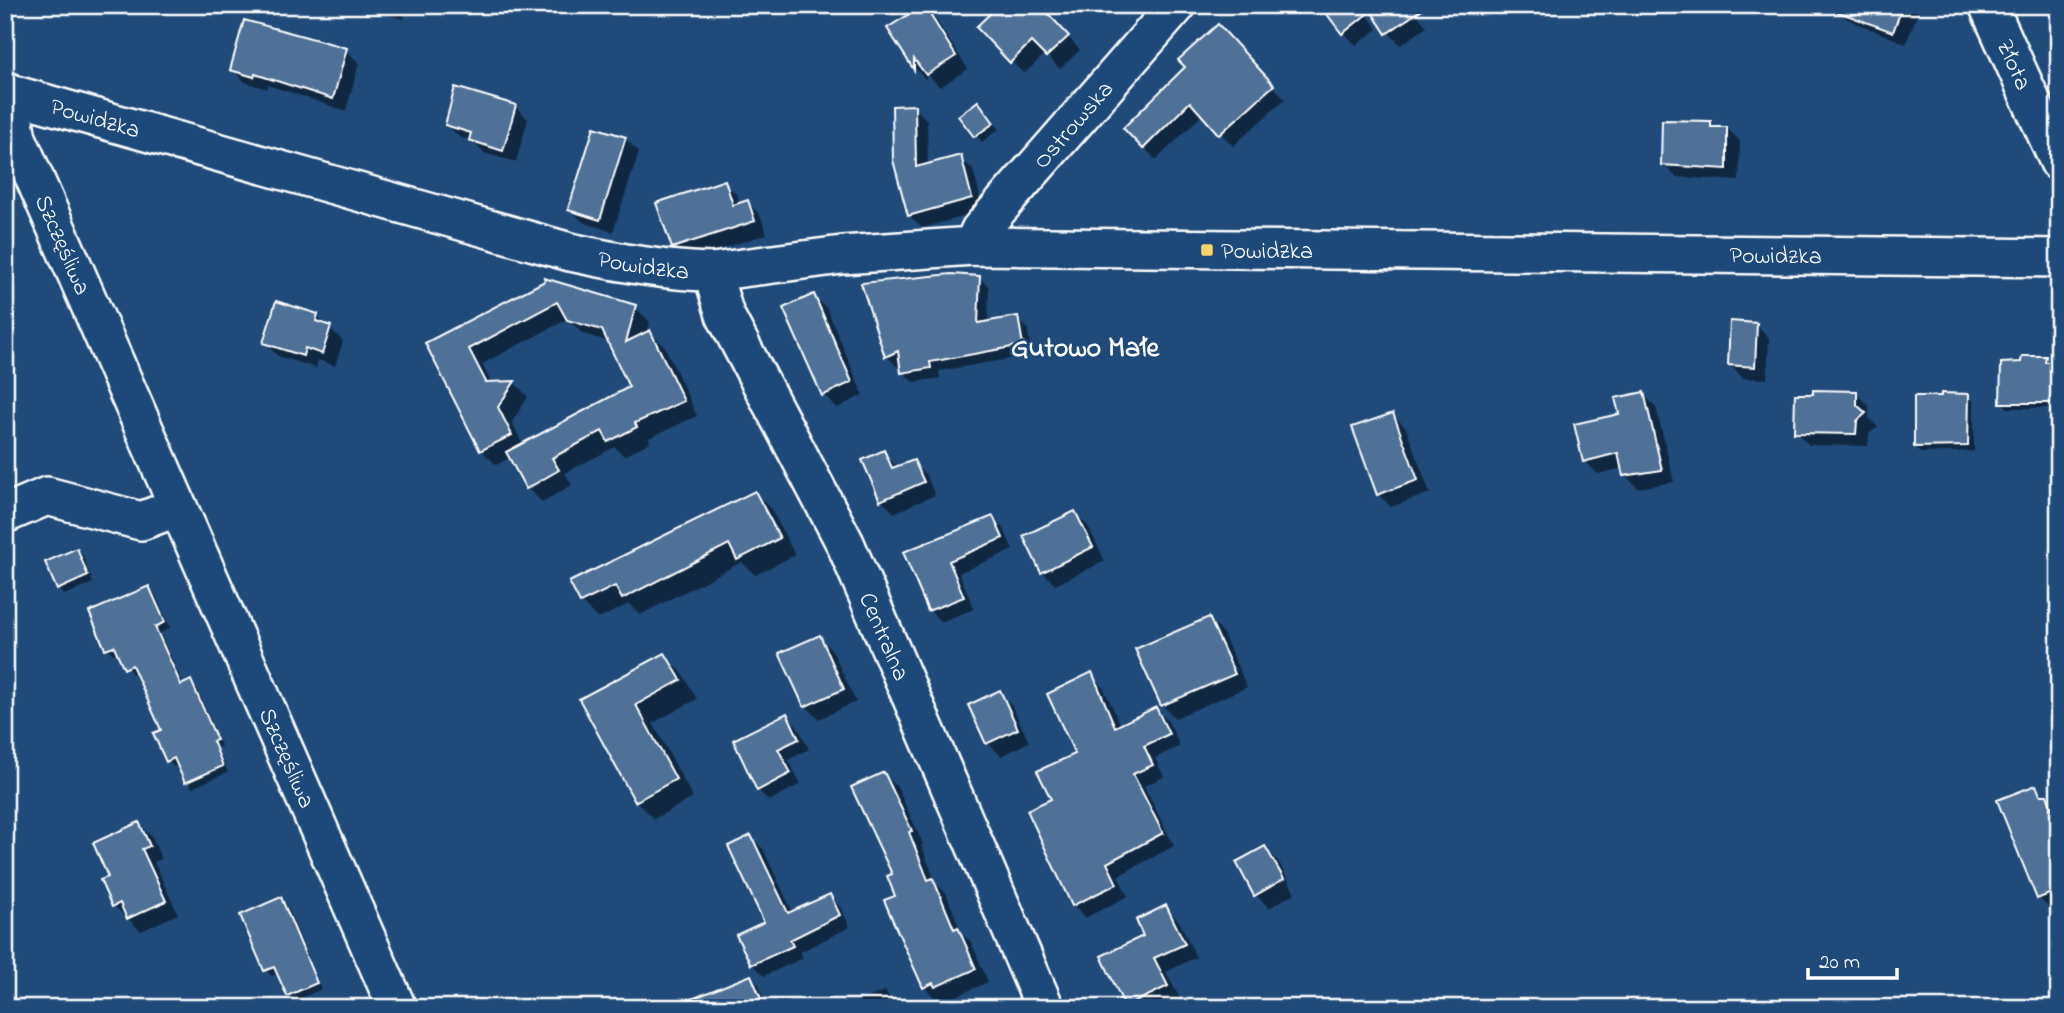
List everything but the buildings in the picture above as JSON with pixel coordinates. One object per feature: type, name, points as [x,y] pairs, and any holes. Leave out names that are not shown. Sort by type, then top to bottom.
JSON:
[{"type":"street","name":"Ostrowska","points":[[974,246],[979,230],[1177,5]]},
{"type":"street","name":"Złota","points":[[1988,5],[2059,162]]},
{"type":"street","name":"Powidzka","points":[[7,92],[570,253],[631,265],[712,272],[842,255],[974,246],[2059,258]]},
{"type":"street","name":"Szczęśliwa","points":[[7,92],[17,138],[397,1008]]},
{"type":"street","name":"Centralna","points":[[712,272],[725,315],[845,543],[1045,1008]]},
{"type":"street","points":[[5,514],[47,496],[141,521],[178,507]]},
{"type":"place","name":"Powidzka","points":[[1207,250]]},
{"type":"district","name":"Gutowo Małe","points":[[1085,346]]}]
